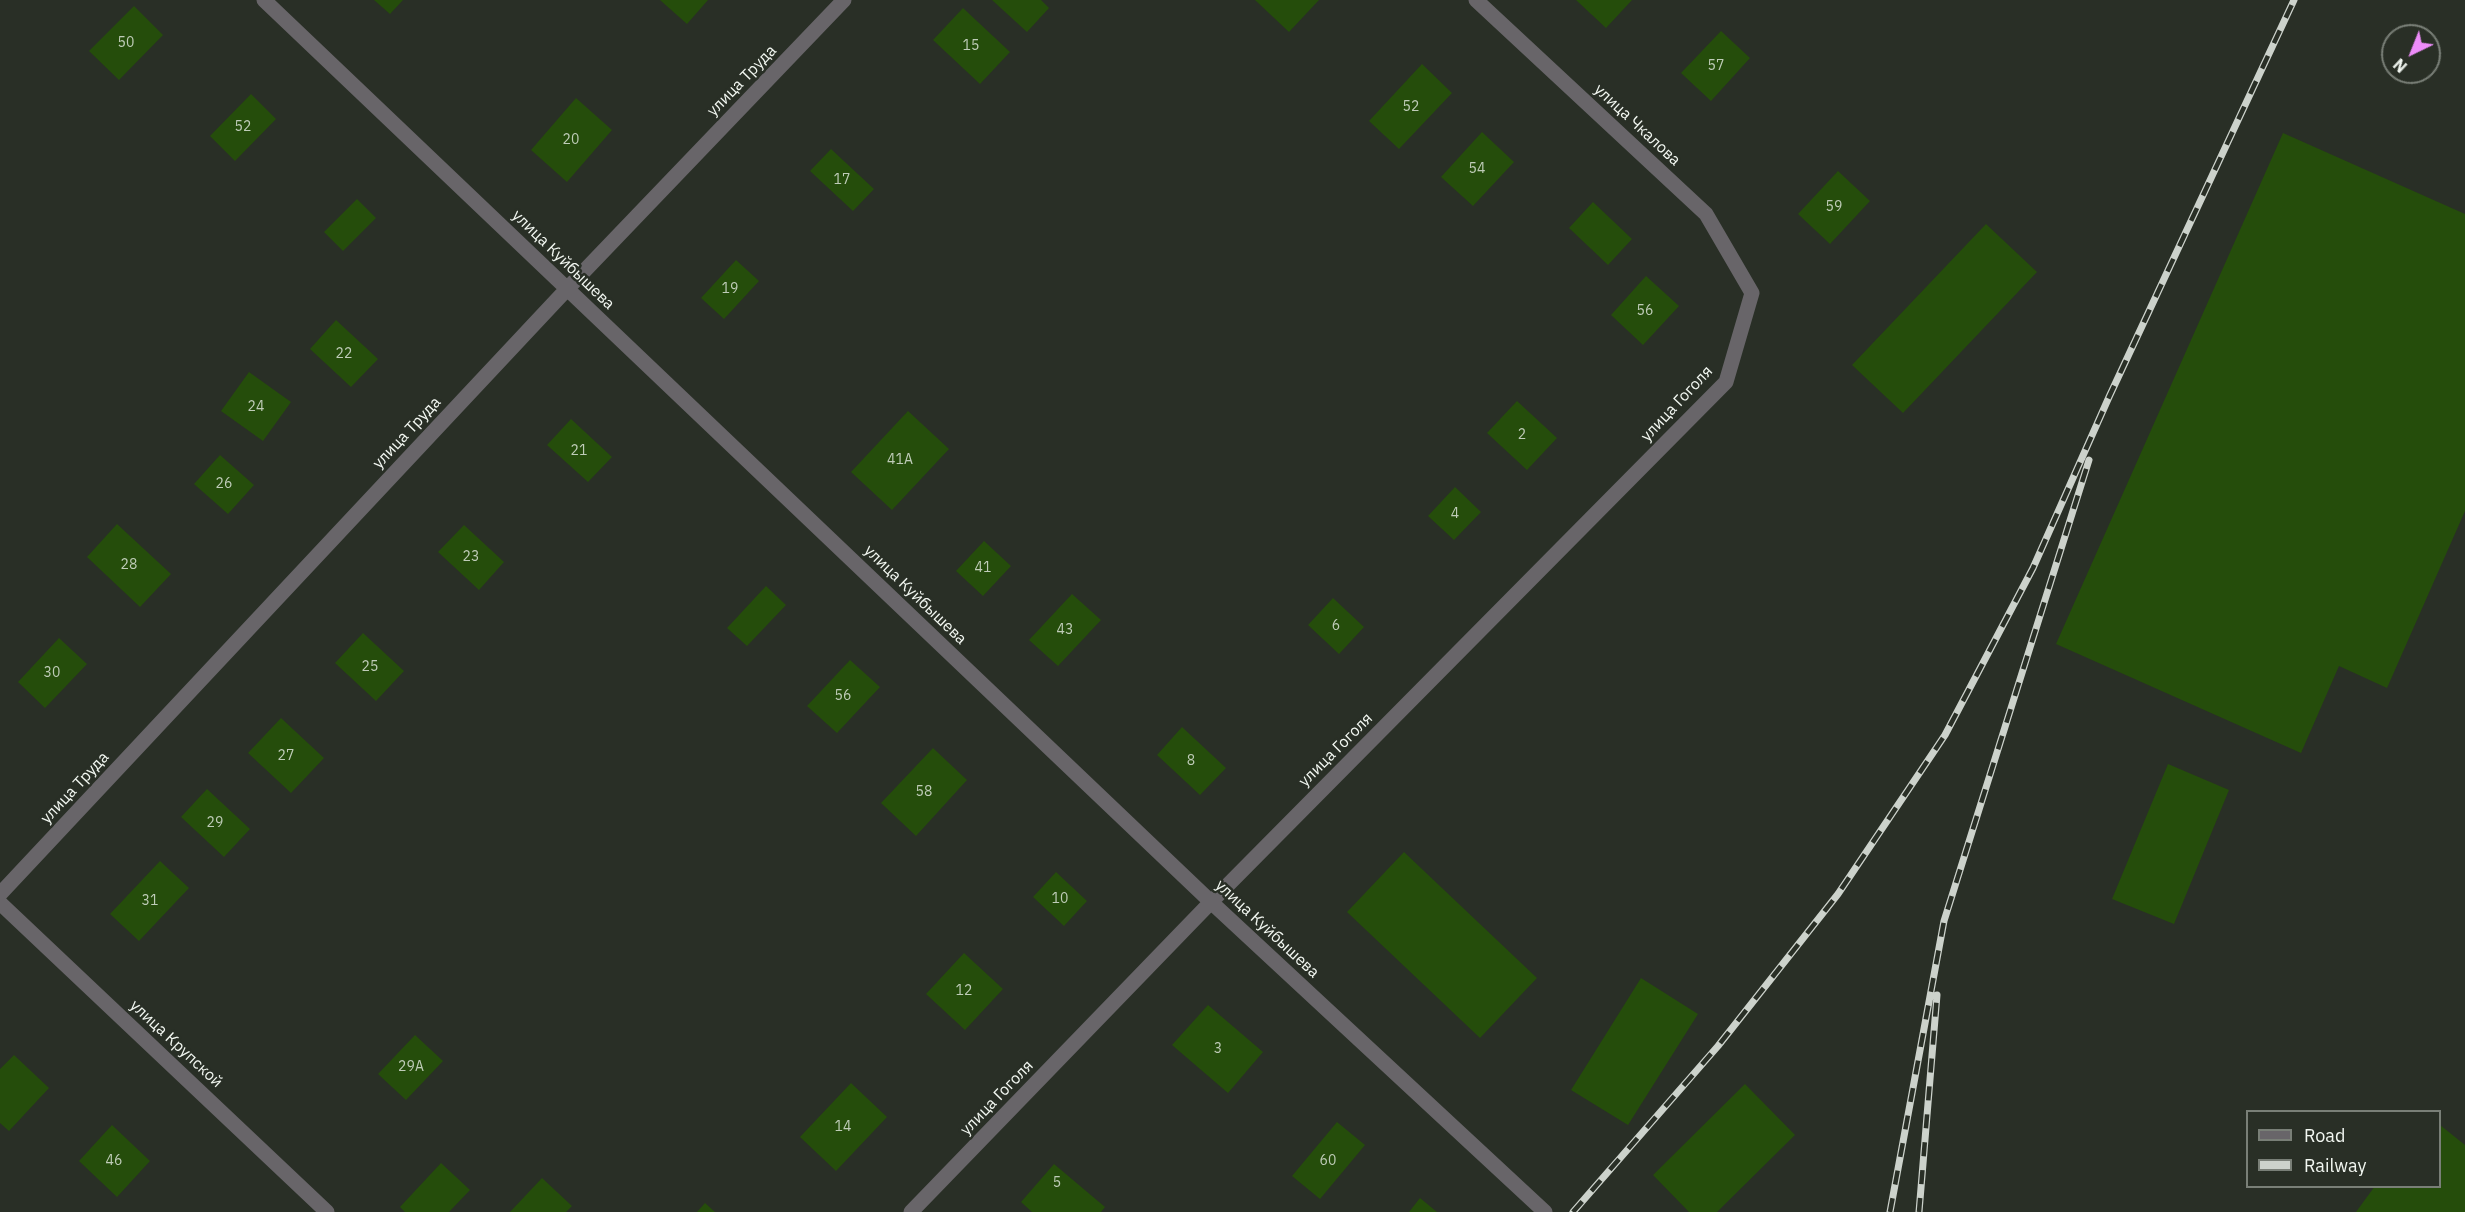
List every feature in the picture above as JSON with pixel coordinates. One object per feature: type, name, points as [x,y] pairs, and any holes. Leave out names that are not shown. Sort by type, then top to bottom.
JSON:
[{"type":"street","name":"улица Куйбышева","points":[[264,0],[1211,902],[1545,1212]]},
{"type":"street","name":"улица Труда","points":[[0,894],[567,289],[844,0]]},
{"type":"street","name":"улица Чкалова","points":[[1476,0],[1706,214],[1752,293]]},
{"type":"street","name":"улица Гоголя","points":[[911,1212],[1211,902],[1726,382],[1752,293]]},
{"type":"street","name":"улица Крупской","points":[[0,903],[327,1212]]},
{"type":"building","points":[[374,0],[403,0],[390,14]]},
{"type":"building","points":[[660,0],[708,0],[687,24]]},
{"type":"building","points":[[992,0],[1041,0],[1049,8],[1027,32]]},
{"type":"building","points":[[1255,0],[1319,0],[1289,32]]},
{"type":"building","points":[[1576,0],[1632,0],[1606,28]]},
{"type":"building","points":[[134,6],[163,35],[119,80],[89,51]]},
{"type":"building","points":[[963,8],[1010,52],[980,84],[933,40]]},
{"type":"building","points":[[1721,31],[1750,58],[1711,101],[1681,73]]},
{"type":"building","points":[[1422,64],[1452,93],[1399,149],[1369,121]]},
{"type":"building","points":[[251,94],[276,119],[235,161],[210,136]]},
{"type":"building","points":[[576,98],[612,130],[567,182],[531,150]]},
{"type":"building","points":[[1482,132],[1514,162],[1473,206],[1441,177]]},
{"type":"building","points":[[2283,133],[2465,214],[2465,511],[2387,688],[2339,666],[2301,753],[2056,644]]},
{"type":"building","points":[[831,149],[874,189],[853,211],[810,171]]},
{"type":"building","points":[[1838,171],[1870,201],[1830,244],[1798,214]]},
{"type":"building","points":[[357,199],[376,218],[343,251],[324,232]]},
{"type":"building","points":[[1593,202],[1632,239],[1608,265],[1569,228]]},
{"type":"building","points":[[1986,224],[2037,272],[1903,413],[1852,365]]},
{"type":"building","points":[[736,260],[759,281],[724,319],[701,298]]},
{"type":"building","points":[[1646,276],[1679,306],[1643,345],[1611,315]]},
{"type":"building","points":[[336,320],[378,359],[351,387],[310,349]]},
{"type":"building","points":[[249,372],[291,402],[263,441],[221,411]]},
{"type":"building","points":[[1517,401],[1557,438],[1527,470],[1487,433]]},
{"type":"building","points":[[908,411],[949,449],[892,510],[851,472]]},
{"type":"building","points":[[571,419],[612,457],[588,482],[547,445]]},
{"type":"building","points":[[220,455],[254,485],[228,514],[194,484]]},
{"type":"building","points":[[1455,487],[1481,512],[1454,540],[1428,516]]},
{"type":"building","points":[[117,524],[171,574],[140,607],[87,557]]},
{"type":"building","points":[[464,525],[504,562],[479,590],[438,552]]},
{"type":"building","points":[[984,541],[1011,566],[983,596],[956,571]]},
{"type":"building","points":[[766,586],[786,605],[747,646],[727,628]]},
{"type":"building","points":[[1072,594],[1101,620],[1058,666],[1029,640]]},
{"type":"building","points":[[1333,598],[1364,627],[1339,654],[1308,625]]},
{"type":"building","points":[[363,633],[404,671],[376,701],[335,663]]},
{"type":"building","points":[[59,638],[87,664],[45,708],[18,682]]},
{"type":"building","points":[[850,660],[880,687],[837,733],[807,706]]},
{"type":"building","points":[[281,718],[324,758],[291,793],[248,753]]},
{"type":"building","points":[[1182,727],[1226,768],[1200,795],[1157,755]]},
{"type":"building","points":[[933,748],[967,780],[916,836],[881,803]]},
{"type":"building","points":[[2168,764],[2229,790],[2174,924],[2112,899]]},
{"type":"building","points":[[207,789],[250,829],[224,857],[181,817]]},
{"type":"building","points":[[1404,852],[1537,978],[1480,1038],[1347,912]]},
{"type":"building","points":[[160,861],[189,888],[139,941],[110,914]]},
{"type":"building","points":[[1056,872],[1087,901],[1064,926],[1033,897]]},
{"type":"building","points":[[964,953],[1003,989],[965,1030],[926,994]]},
{"type":"building","points":[[1641,978],[1698,1014],[1628,1125],[1571,1090]]},
{"type":"building","points":[[1208,1005],[1263,1052],[1228,1093],[1172,1045]]},
{"type":"building","points":[[415,1035],[443,1061],[406,1100],[378,1074]]},
{"type":"building","points":[[14,1055],[49,1088],[9,1131],[0,1123],[0,1069]]},
{"type":"building","points":[[851,1083],[887,1117],[836,1171],[800,1137]]},
{"type":"building","points":[[1745,1084],[1795,1135],[1717,1212],[1689,1212],[1653,1175]]},
{"type":"building","points":[[1337,1122],[1365,1145],[1320,1199],[1292,1176]]},
{"type":"building","points":[[112,1125],[150,1161],[117,1197],[79,1161]]},
{"type":"building","points":[[2441,1126],[2465,1145],[2465,1212],[2356,1212],[2374,1188],[2441,1188]]},
{"type":"building","points":[[441,1163],[470,1190],[449,1212],[405,1212],[400,1207]]},
{"type":"building","points":[[1054,1164],[1105,1207],[1101,1212],[1032,1212],[1021,1202]]},
{"type":"building","points":[[542,1178],[572,1206],[566,1212],[510,1212]]},
{"type":"building","points":[[1420,1198],[1437,1212],[1409,1212]]},
{"type":"building","points":[[705,1203],[715,1212],[697,1212]]},
{"type":"railway","points":[[1573,1212],[1718,1046],[1838,894],[1945,735],[2033,568],[2109,397],[2294,0]]},
{"type":"railway","points":[[1890,1212],[1944,921],[2089,460]]},
{"type":"railway","points":[[1919,1212],[1937,995]]}]
